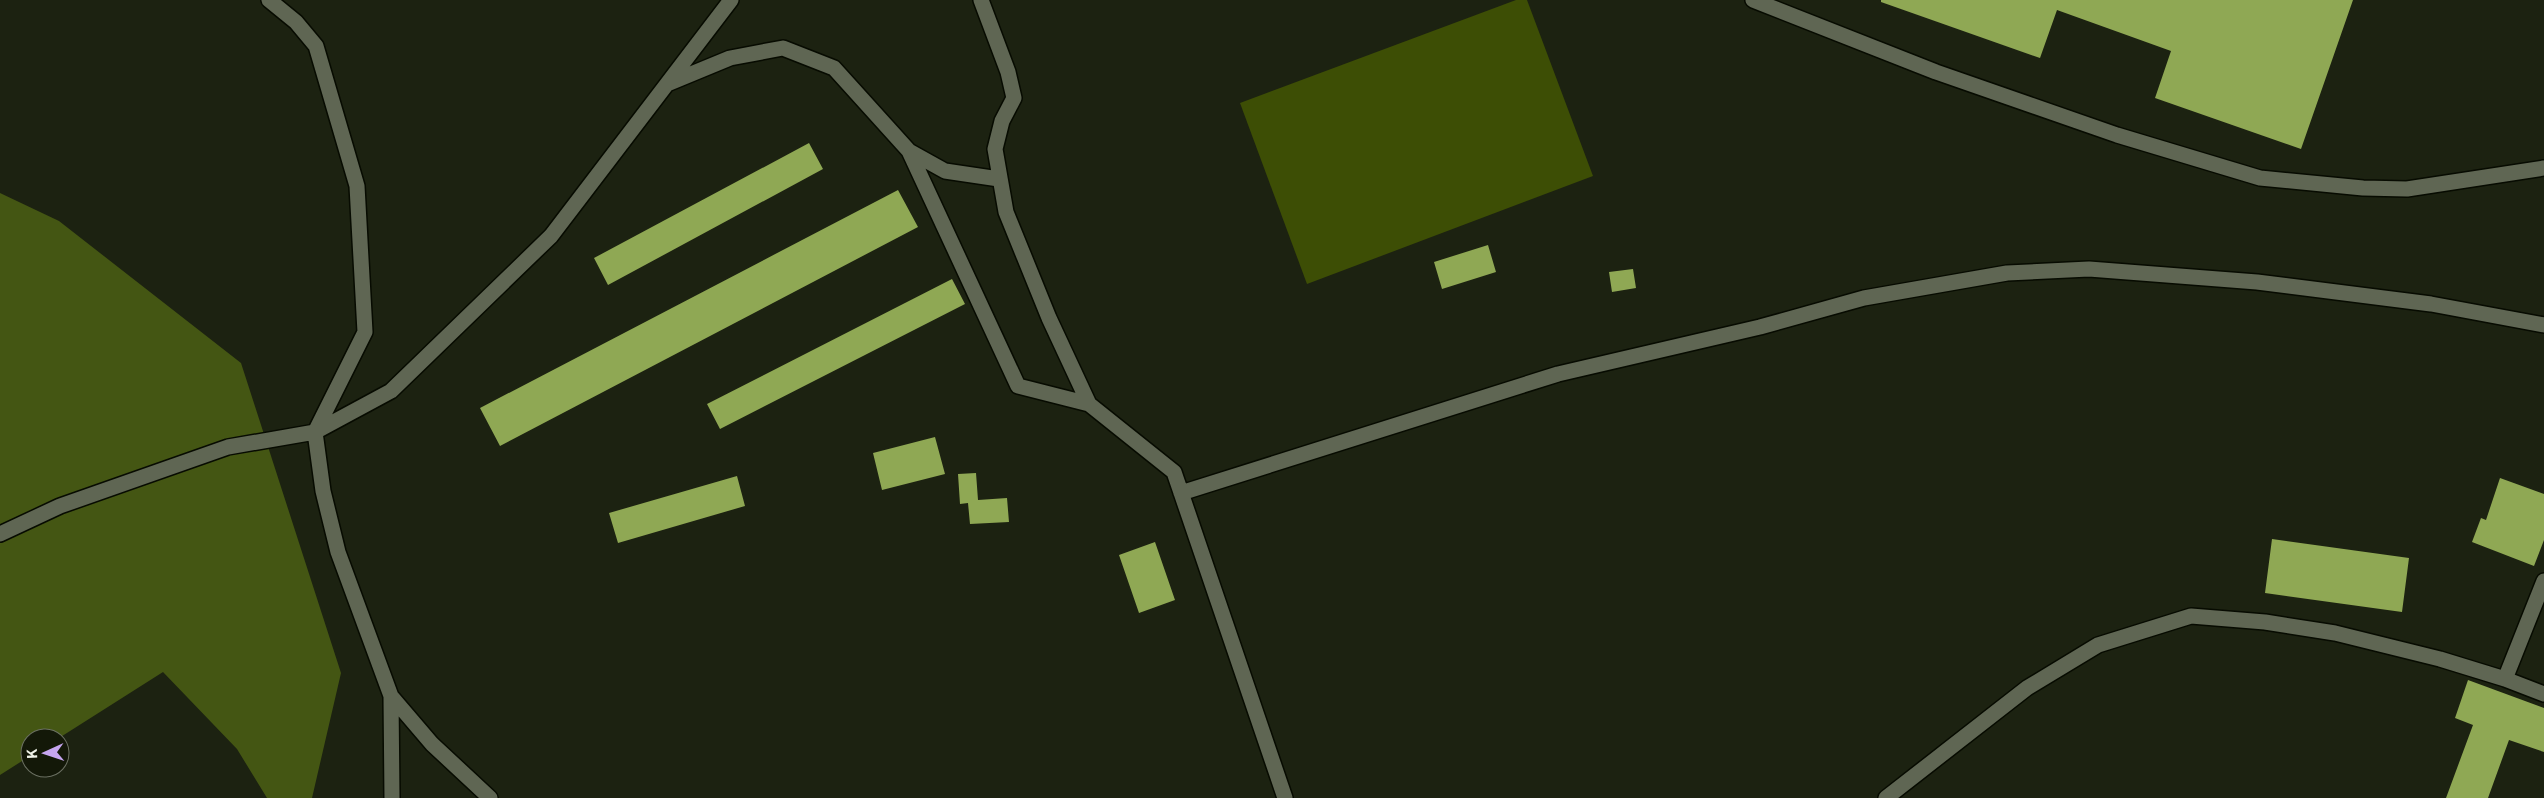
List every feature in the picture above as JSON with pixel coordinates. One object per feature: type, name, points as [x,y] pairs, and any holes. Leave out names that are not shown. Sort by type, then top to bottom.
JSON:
[{"type":"street","points":[[269,0],[296,22],[316,46],[357,186],[365,332],[315,432],[323,491],[338,552],[391,696],[392,798]]},
{"type":"street","points":[[0,534],[60,506],[228,447],[315,432],[391,391],[551,236],[730,0]]},
{"type":"street","points":[[981,0],[1008,72],[1014,98],[1002,121],[995,149],[1006,212],[1042,300],[1089,404]]},
{"type":"street","points":[[1753,0],[1936,72],[2117,135],[2260,178],[2363,188],[2407,189],[2544,168]]},
{"type":"street","points":[[666,84],[730,58],[783,48],[834,68],[909,151],[1018,386],[1089,404],[1174,472],[1285,798]]},
{"type":"street","points":[[909,151],[945,171],[999,179]]},
{"type":"street","points":[[1181,494],[1558,374],[1760,327],[1864,298],[2008,273],[2089,269],[2257,282],[2431,304],[2544,325]]},
{"type":"street","points":[[2505,679],[2544,580]]},
{"type":"street","points":[[1886,798],[2027,688],[2098,645],[2191,616],[2265,622],[2335,633],[2440,659],[2505,679],[2544,694]]},
{"type":"street","points":[[391,696],[432,744],[490,798]]},
{"type":"green space","points":[[1516,0],[1527,0],[1593,176],[1307,284],[1240,103]]},
{"type":"green space","points":[[0,193],[59,221],[241,363],[341,673],[312,798],[267,798],[237,749],[163,672],[70,731],[70,728],[20,728],[20,762],[0,775]]},
{"type":"building","points":[[1881,0],[2353,0],[2301,149],[2155,98],[2171,51],[2057,10],[2040,58],[1881,2]]},
{"type":"building","points":[[809,143],[823,169],[608,285],[594,258]]},
{"type":"building","points":[[898,190],[918,227],[500,446],[480,408]]},
{"type":"building","points":[[1488,245],[1496,272],[1442,289],[1434,262]]},
{"type":"building","points":[[1633,269],[1636,288],[1612,292],[1609,272]]},
{"type":"building","points":[[952,279],[965,304],[720,429],[707,404]]},
{"type":"building","points":[[935,437],[945,474],[882,490],[873,453]]},
{"type":"building","points":[[976,473],[978,500],[1007,498],[1009,522],[970,524],[968,503],[960,504],[958,474]]},
{"type":"building","points":[[737,476],[745,506],[618,543],[609,513]]},
{"type":"building","points":[[2500,478],[2544,494],[2544,540],[2534,566],[2472,542],[2481,518],[2486,520]]},
{"type":"building","points":[[2272,539],[2409,558],[2402,612],[2265,593]]},
{"type":"building","points":[[1155,542],[1175,600],[1139,613],[1119,555]]},
{"type":"building","points":[[2468,680],[2544,708],[2544,752],[2509,740],[2488,798],[2446,798],[2473,725],[2455,718]]}]
